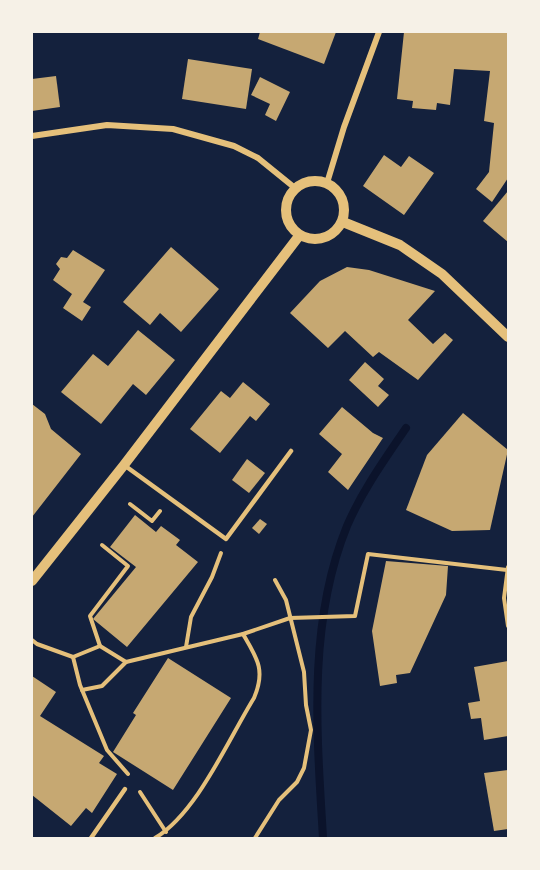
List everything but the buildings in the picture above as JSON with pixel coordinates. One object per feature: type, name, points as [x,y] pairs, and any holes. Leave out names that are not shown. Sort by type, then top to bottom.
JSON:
[{"type":"street","points":[[327,183],[344,127],[379,32]]},
{"type":"street","points":[[32,136],[107,125],[173,129],[234,146],[258,158],[295,188]]},
{"type":"street","points":[[310,181],[327,183],[340,195],[344,204],[343,222],[329,237],[320,240],[299,236],[288,222],[285,213],[289,195],[295,188],[310,181]]},
{"type":"street","points":[[343,222],[400,245],[442,274],[508,337]]},
{"type":"street","points":[[32,581],[299,236]]},
{"type":"lane","points":[[124,465],[226,539],[291,451]]},
{"type":"lane","points":[[91,838],[124,789]]},
{"type":"path","points":[[130,504],[152,521],[169,498]]},
{"type":"path","points":[[186,647],[191,617],[212,577],[226,539]]},
{"type":"path","points":[[102,545],[128,567],[90,616],[100,646],[126,662]]},
{"type":"path","points":[[82,690],[102,686],[126,662],[243,634],[290,618],[355,616],[368,554],[508,568],[504,598],[508,626]]},
{"type":"path","points":[[255,838],[279,800],[297,782],[304,768],[311,730],[306,705],[304,672],[286,600],[275,580]]},
{"type":"path","points":[[155,838],[178,821],[254,698],[258,688],[260,665],[243,634]]},
{"type":"path","points":[[32,640],[73,657],[100,646]]},
{"type":"path","points":[[73,657],[82,690],[107,750]]},
{"type":"waterway","points":[[323,838],[317,720],[320,641],[326,602],[334,563],[347,526],[374,476],[406,428]]}]
